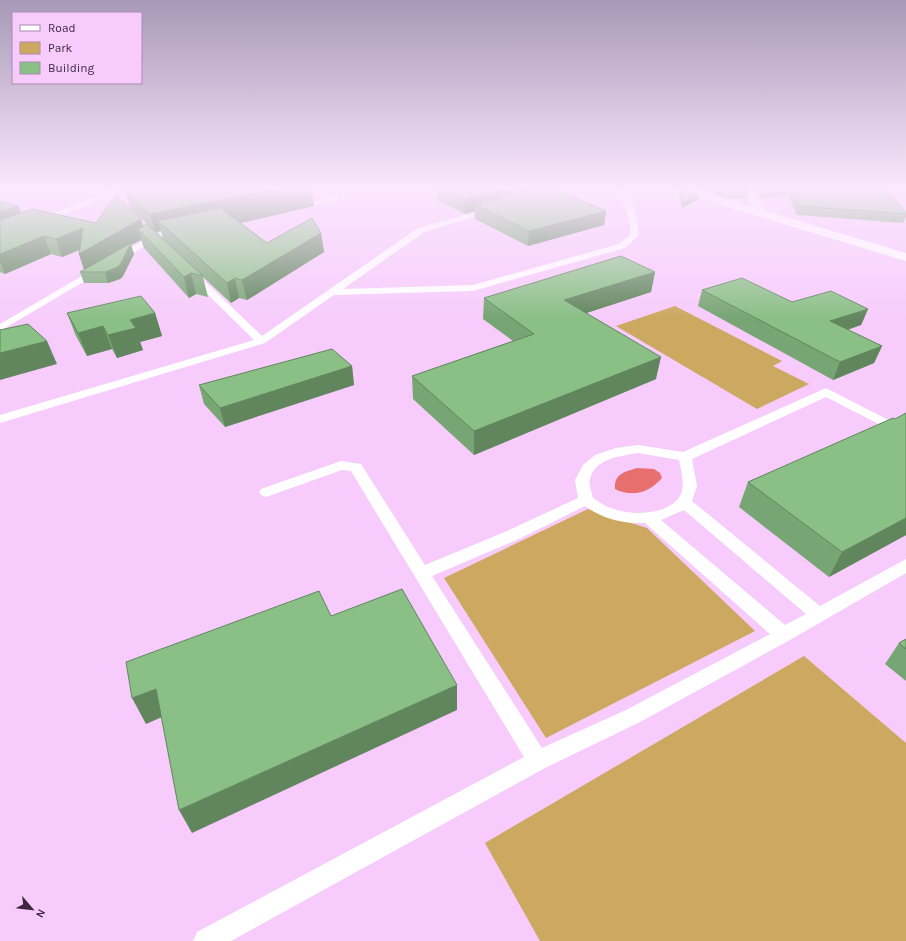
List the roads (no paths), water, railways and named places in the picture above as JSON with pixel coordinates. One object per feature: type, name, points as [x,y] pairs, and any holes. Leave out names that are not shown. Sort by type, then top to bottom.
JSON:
[{"type":"main road","points":[[818,231],[906,257]]},
{"type":"lane","points":[[0,328],[154,237],[182,231]]},
{"type":"lane","points":[[0,419],[261,341],[420,231]]},
{"type":"lane","points":[[332,292],[472,288],[622,246],[635,235],[634,231]]},
{"type":"lane","points":[[188,270],[261,341]]},
{"type":"lane","points":[[685,457],[688,472],[689,491],[679,507],[662,515],[649,518],[619,516],[603,511],[586,500],[582,480],[588,468],[600,458],[616,452],[638,449],[685,457],[826,392],[906,434]]},
{"type":"lane","points":[[266,492],[341,465],[356,467],[538,760]]},
{"type":"lane","points":[[422,573],[513,535],[586,500]]},
{"type":"lane","points":[[683,501],[819,615]]},
{"type":"lane","points":[[649,518],[784,634]]},
{"type":"lane","points":[[206,941],[538,760],[632,716],[819,615],[906,565]]}]
